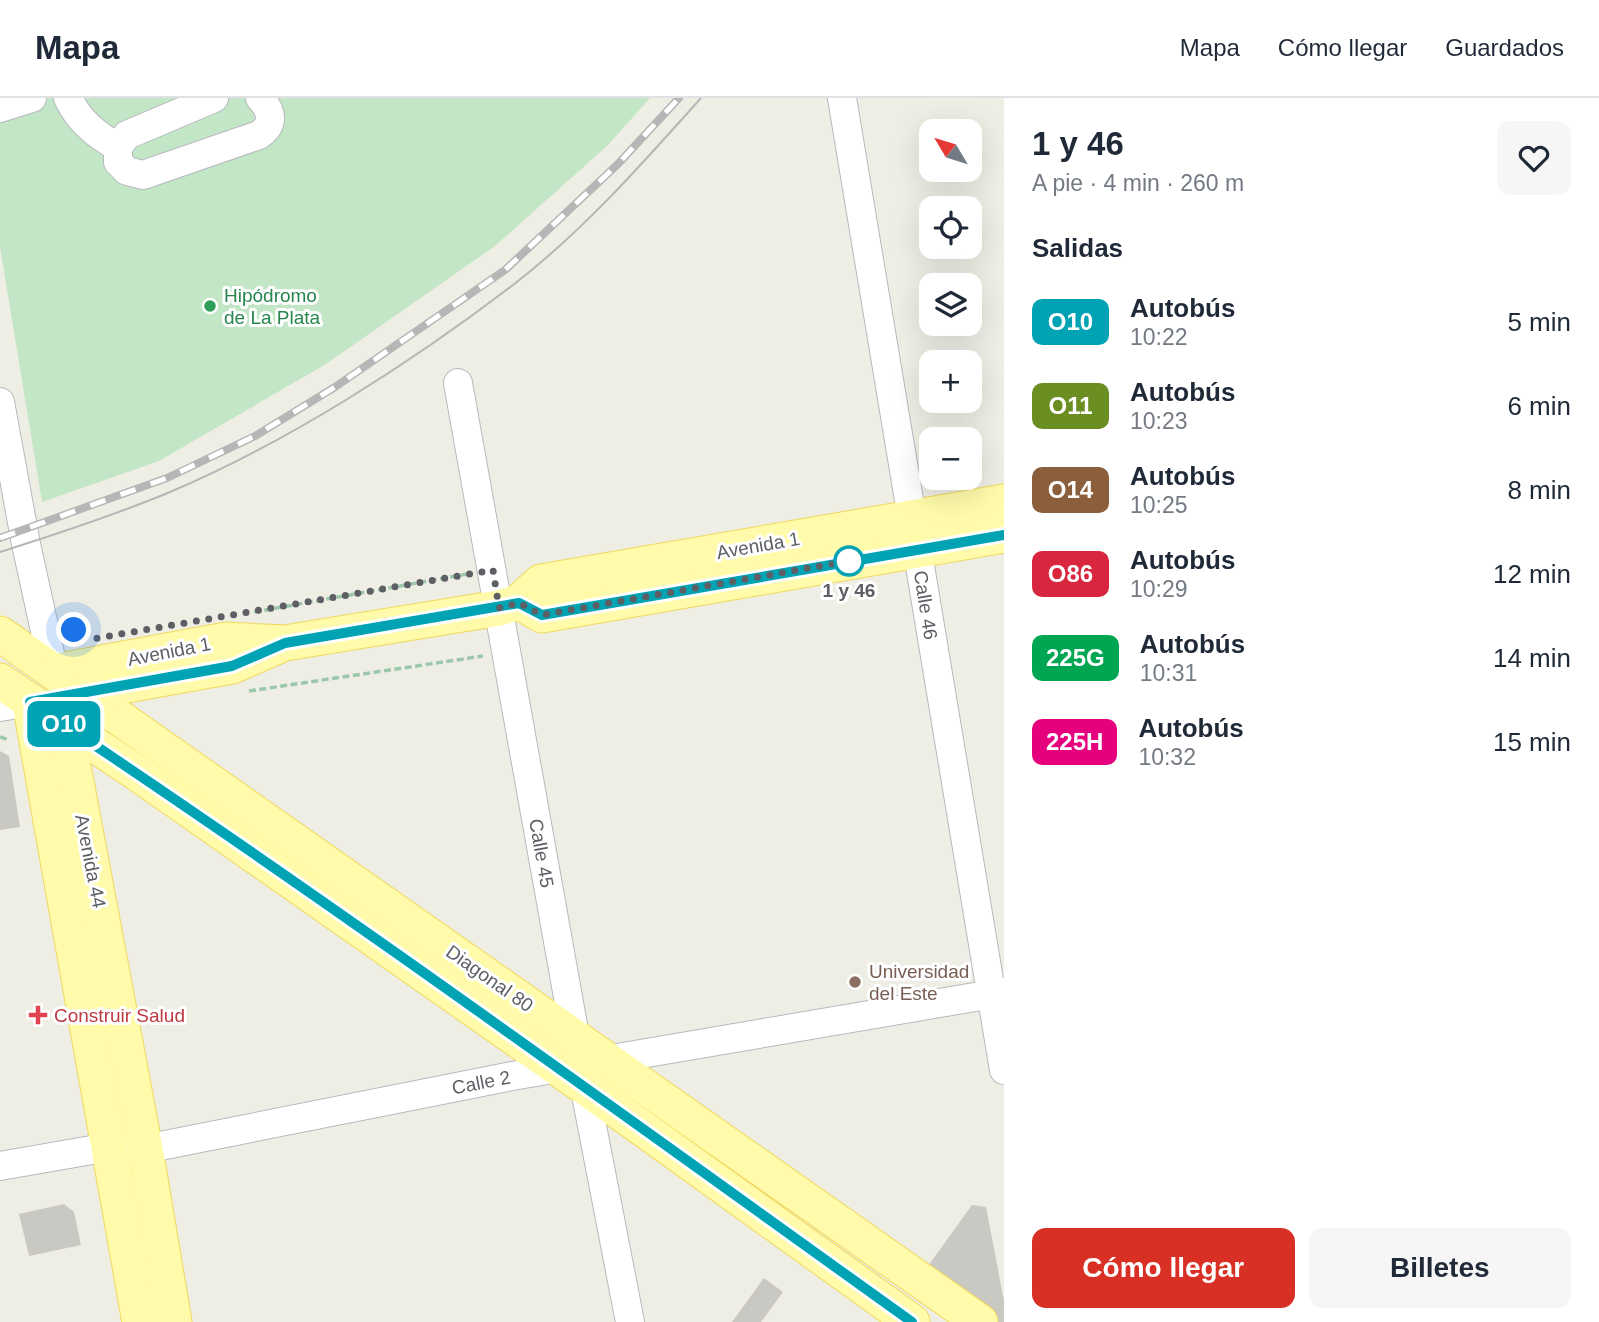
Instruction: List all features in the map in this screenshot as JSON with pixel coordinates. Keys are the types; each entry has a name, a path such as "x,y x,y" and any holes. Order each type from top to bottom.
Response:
{"main road":[{"name":"Avenida 1","path":"915,534 1004,502"},
{"name":"Avenida 1","path":"49,699 226,640 285,643 509,605 541,582 915,534 1004,535"},
{"name":"Diagonal 80","path":"0,635 49,699"},
{"name":"Diagonal 80","path":"0,681 49,699 581,1063 980,1322"},
{"name":"Avenida 44","path":"49,699 40,754 140,1322"},
{"name":"Avenida 44","path":"49,699 145,1149 174,1322"},
{"name":"Diagonal 80","path":"581,1063 912,1322"}],"street":[{"path":"0,108 32,98"},
{"path":"68,98 90,129 118,147"},
{"path":"214,98 127,135 118,147 118,162 127,171 143,175 259,135 265,131 271,116 269,108 260,98"},
{"name":"Calle 46","path":"842,98 915,534 997,993 1004,1070"},
{"name":"Calle 45","path":"458,383 493,570 509,605 506,652 630,1322"},
{"name":"Avenida 44","path":"0,402 42,618 49,699"},
{"name":"Calle 2","path":"0,1166 109,1147 145,1149 581,1063 997,993"}],"path":[{"path":"253,612 493,570"},
{"path":"42,618 65,619 74,630 92,639"},
{"path":"239,692 506,652"},
{"path":"0,737 40,754"}],"green space":[{"name":"Hipódromo de La Plata","path":"0,98 650,98 608,145 495,246 326,364 159,461 42,502 0,247"}],"building":[{"path":"0,751 9,756 20,827 0,830"},
{"path":"64,1204 74,1212 81,1245 29,1256 19,1214"},
{"path":"972,1205 986,1207 1004,1301 1004,1322 991,1322 923,1273"},
{"path":"764,1278 783,1292 761,1322 732,1322"}],"tram line":[{"path":"0,552 128,509 214,472 259,450 391,372 513,285 564,242 634,172 701,98"}],"railway":[{"path":"0,538 167,478 255,436 335,387 505,270 618,164 679,98"}],"bus line":[{"name":"O10","path":"912,1322 585,1087 137,773 30,702 232,666 285,643 519,603 542,615 1004,535"}],"place":[{"name":"Hipódromo de La Plata","path":"210,306"},
{"name":"1 y 46","path":"849,561"},
{"name":"Universidad del Este","path":"855,982"},
{"name":"Construir Salud","path":"38,1015"}],"route":[{"path":"74,630 92,639 493,570 499,608 519,603 542,615 849,561"}]}
